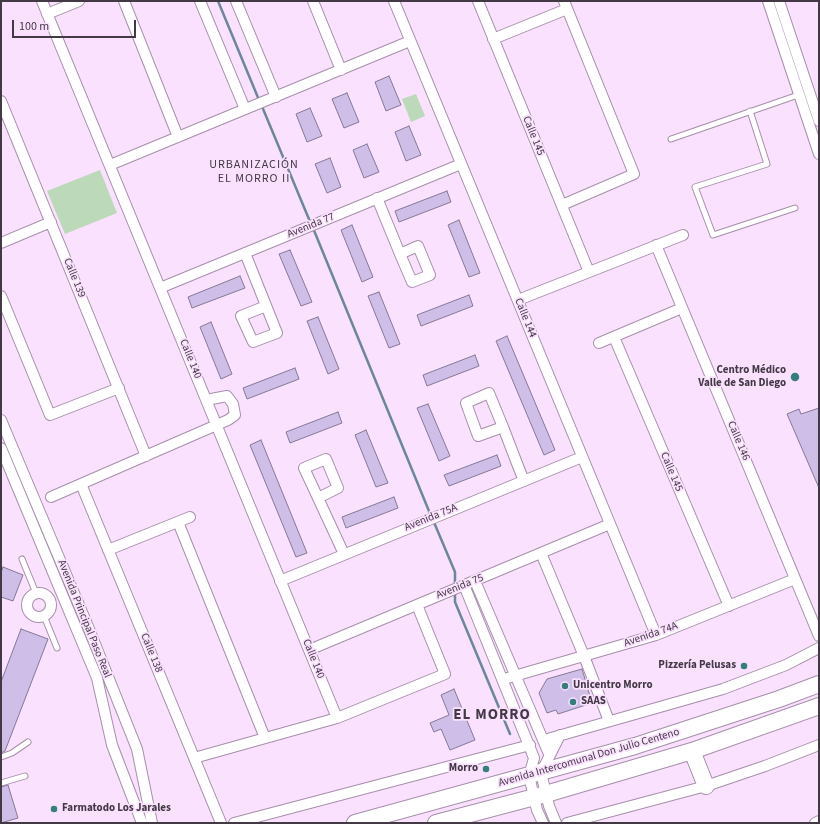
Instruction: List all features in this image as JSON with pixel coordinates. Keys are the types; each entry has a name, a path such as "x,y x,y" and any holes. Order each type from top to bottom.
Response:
{"main road":[{"name":"Avenida Intercomunal Don Julio Centeno","path":"355,823 535,775 666,736 779,700 819,684"},
{"name":"Avenida Intercomunal Don Julio Centeno","path":"436,823 540,795 692,751 819,706"},
{"path":"692,751 706,786"}],"street":[{"name":"Calle 140","path":"42,1 337,718"},
{"path":"48,14 79,1"},
{"path":"124,1 178,137"},
{"path":"200,1 245,109"},
{"path":"236,1 272,98"},
{"path":"313,1 341,70"},
{"name":"Calle 144","path":"394,1 656,635"},
{"name":"Calle 145","path":"478,1 589,272"},
{"path":"768,1 798,95 819,154"},
{"path":"779,1 819,121"},
{"path":"493,39 565,5 634,174 562,205"},
{"path":"110,165 410,41"},
{"name":"Calle 139","path":"1,101 146,456"},
{"name":"Avenida 77","path":"160,288 461,164"},
{"path":"377,198 400,254"},
{"path":"1,243 50,222"},
{"path":"518,300 683,234"},
{"name":"Calle 146","path":"656,245 819,636"},
{"path":"245,253 266,306"},
{"path":"1,296 50,415 119,388"},
{"path":"599,343 682,308"},
{"name":"Calle 145","path":"614,337 728,606"},
{"path":"51,497 217,426 235,415 233,404 227,396 206,400"},
{"name":"Avenida Principal Paso Real","path":"1,420 122,711 136,749 152,823"},
{"path":"503,427 524,481"},
{"name":"Avenida Principal Paso Real","path":"1,448 97,678 112,745 142,823"},
{"name":"Avenida 75A","path":"280,581 582,457"},
{"name":"Calle 138","path":"81,484 220,823"},
{"path":"318,498 344,554"},
{"path":"108,550 190,517"},
{"path":"178,522 265,738"},
{"name":"Avenida 75","path":"309,650 610,524"},
{"path":"541,553 584,656 609,721"},
{"name":"Avenida 74A","path":"504,679 656,635 795,579"},
{"path":"475,581 549,754"},
{"path":"458,587 504,679 530,744 534,758 535,775 540,795 543,823"},
{"path":"36,593 44,594 50,600 50,610 44,616 36,616 28,608 28,600 36,593"},
{"path":"50,600 64,599 75,595"},
{"path":"194,758 337,718 445,674 417,605"},
{"path":"544,740 723,689 786,665 819,648"},
{"path":"105,717 122,711"},
{"path":"535,775 560,735"},
{"path":"234,823 530,744"},
{"path":"567,823 706,786 766,766 819,745"},
{"path":"540,795 556,823"},
{"path":"815,823 819,821"}],"lane":[{"path":"671,139 798,95 809,93"},
{"path":"750,112 767,164 695,187 713,235 795,208"},
{"path":"22,559 36,593"},
{"path":"44,616 57,648"},
{"path":"1,757 12,753 28,742"},
{"path":"1,783 25,776"}],"green space":[{"path":"416,94 425,116 411,122 402,99"},
{"path":"100,170 117,213 65,234 47,191"}],"building":[{"path":"389,76 401,105 386,111 375,82"},
{"path":"347,93 359,122 344,128 332,99"},
{"path":"310,108 322,136 307,142 296,114"},
{"path":"409,126 421,155 406,161 395,132"},
{"path":"367,144 379,172 364,178 353,150"},
{"path":"330,158 341,187 327,193 315,164"},
{"path":"447,191 451,202 399,222 395,211"},
{"path":"459,220 480,273 469,277 448,225"},
{"path":"352,225 373,277 362,282 341,230"},
{"path":"290,250 312,302 301,306 279,254"},
{"path":"240,276 245,288 192,308 188,297"},
{"path":"379,292 400,344 389,348 368,296"},
{"path":"469,295 473,306 421,326 417,315"},
{"path":"318,317 339,369 328,374 307,321"},
{"path":"211,322 232,374 221,379 200,327"},
{"path":"507,336 555,450 544,455 496,341"},
{"path":"475,355 479,366 427,386 423,375"},
{"path":"295,368 299,379 247,399 243,388"},
{"path":"428,404 450,456 439,461 417,408"},
{"path":"819,408 819,488 787,414 799,409 801,414"},
{"path":"338,412 342,423 290,443 286,432"},
{"path":"366,430 388,483 376,487 355,435"},
{"path":"261,440 307,553 296,557 250,445"},
{"path":"497,455 501,466 449,486 444,475"},
{"path":"394,497 398,508 346,528 342,517"},
{"path":"3,567 23,575 13,601 1,597 1,573"},
{"path":"21,629 48,639 5,751 1,753 1,682"},
{"name":"Unicentro Morro","path":"582,669 592,703 558,714 556,710 547,713 539,693 547,679"},
{"path":"454,689 475,740 450,750 441,729 434,732 430,723 449,715 441,695"},
{"path":"8,785 18,818 1,823 1,787"}],"waterway":[{"path":"218,1 259,100"},
{"path":"261,104 311,224"},
{"path":"313,228 431,516"},
{"path":"433,520 455,572 455,587"},
{"path":"455,592 455,602 510,734"}],"place":[{"name":"Centro Médico Valle de San Diego","path":"795,377"},
{"name":"Pizzería Pelusas","path":"744,666"},
{"name":"Unicentro Morro","path":"565,686"},
{"name":"SAAS","path":"573,702"},
{"name":"Morro","path":"486,769"},
{"name":"Farmatodo Los Jarales","path":"54,809"}],"district":[{"name":"URBANIZACIÓN EL MORRO II","path":"254,172"},
{"name":"EL MORRO","path":"492,716"}]}
